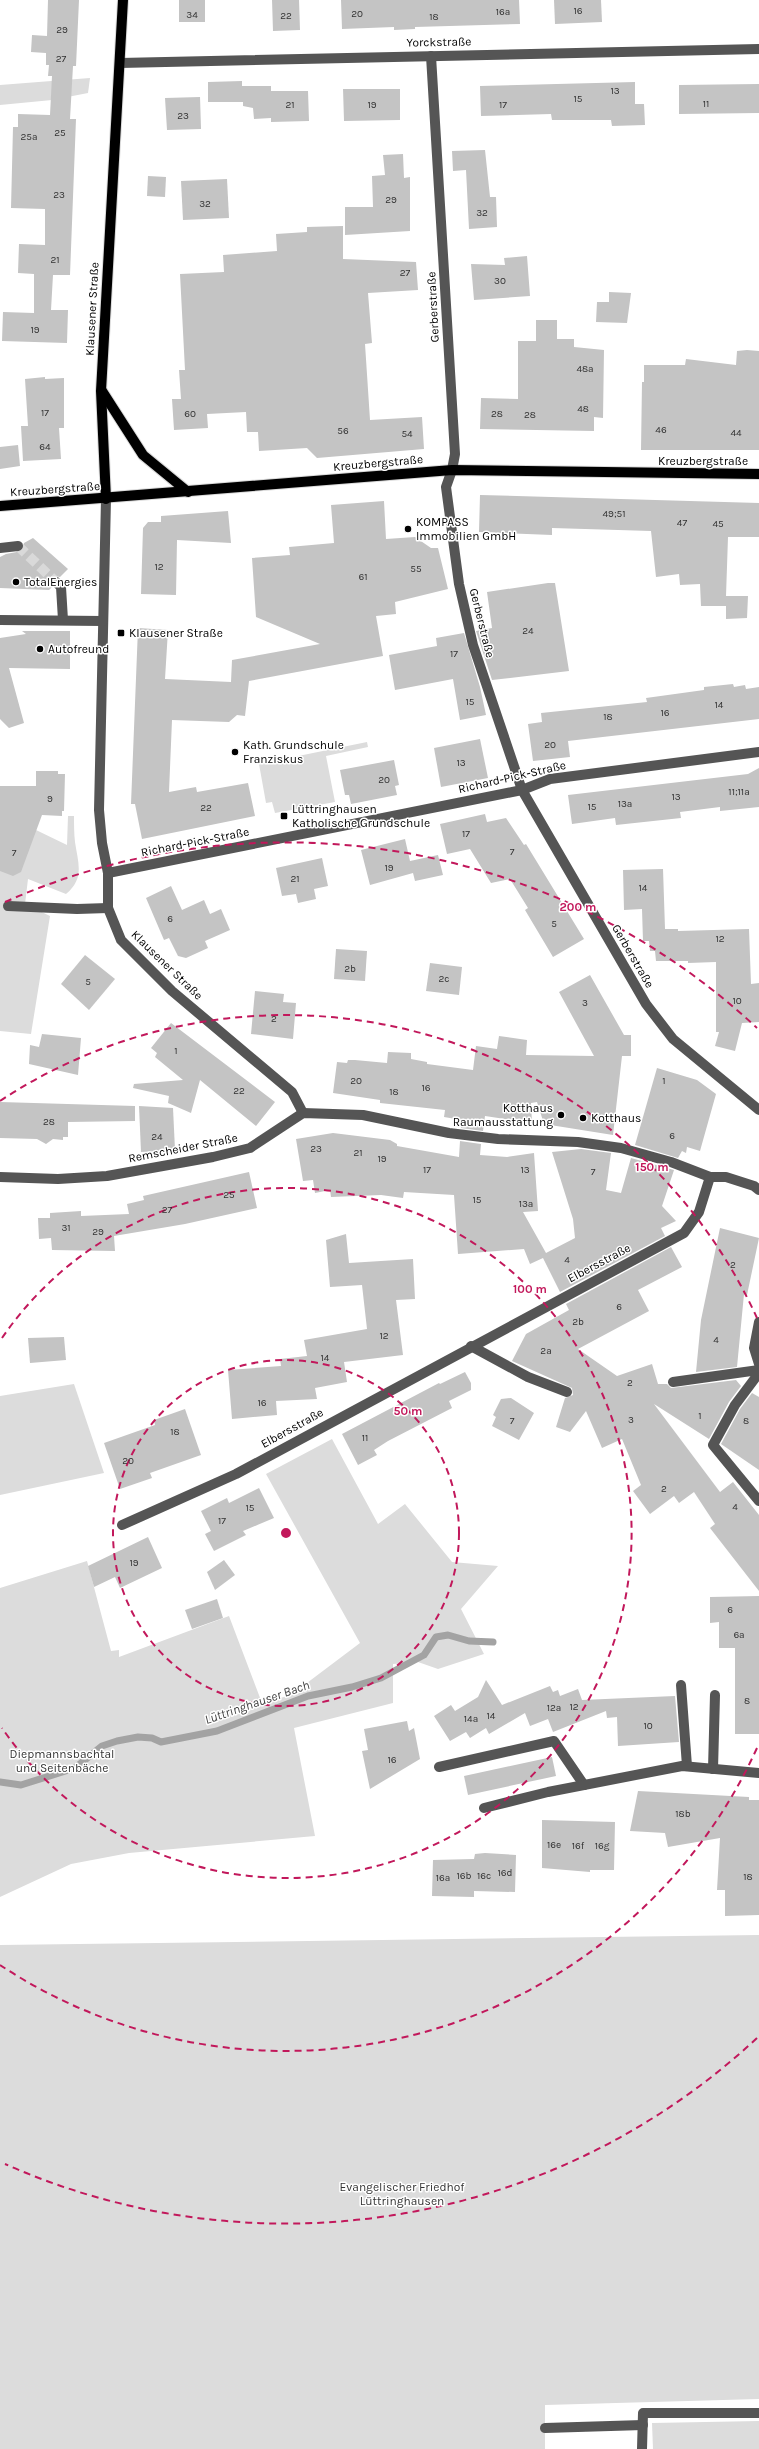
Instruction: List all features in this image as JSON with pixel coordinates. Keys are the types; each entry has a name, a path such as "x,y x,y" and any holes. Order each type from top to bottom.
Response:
{"main road":[{"name":"Klausener Straße","path":"106,499 102,390 123,0"},
{"path":"102,390 142,456 188,492"},
{"name":"Kreuzbergstraße","path":"0,506 106,499 452,470 759,474"}],"street":[{"name":"Yorckstraße","path":"120,63 759,49"},
{"name":"Gerberstraße","path":"431,56 454,446 452,470 446,487 459,584 473,645 522,790 646,1004 673,1039 759,1110"},
{"name":"Klausener Straße","path":"106,499 99,810 102,843 108,873 108,908 121,940 172,991 292,1092 303,1114"},
{"path":"0,548 18,546"},
{"path":"56,582 61,587 63,620"},
{"path":"0,620 103,621"},
{"name":"Richard-Pick-Straße","path":"108,873 522,790 550,779 759,752"},
{"path":"8,906 77,909 108,908"},
{"path":"303,1114 363,1115 449,1133 498,1139 578,1142 622,1148 671,1162 710,1177 726,1177 754,1186 759,1190"},
{"name":"Remscheider Straße","path":"0,1177 58,1178 107,1176 214,1157 250,1148 303,1114"},
{"name":"Elbersstraße","path":"122,1525 236,1474 471,1346 684,1233 699,1212 710,1177"},
{"path":"759,1322 756,1359 759,1364"},
{"path":"471,1346 528,1377 567,1392"},
{"path":"673,1382 759,1370"},
{"path":"759,1373 735,1405 713,1445 759,1501"},
{"path":"681,1685 687,1766"},
{"path":"713,1769 715,1695"},
{"path":"440,1767 554,1742 584,1784"},
{"path":"484,1808 584,1784 687,1766 759,1773"},
{"path":"642,2449 643,2413 759,2413"},
{"path":"545,2428 643,2425"}],"green space":[{"path":"90,78 88,93 52,100 0,105 0,85"},
{"path":"367,742 368,747 326,756 335,802 275,813 272,802 266,803 259,764"},
{"path":"68,816 74,816 79,870 76,882 66,894 28,879 25,904 50,916 31,1034 0,1031 0,817 36,830 67,845"},
{"path":"74,1384 104,1473 0,1495 0,1396"},
{"name":"Diepmannsbachtal und Seitenbäche","path":"332,1439 378,1524 405,1504 452,1562 498,1566 461,1609 484,1654 438,1669 418,1662 393,1664 393,1703 294,1728 315,1836 129,1853 71,1864 0,1897 0,1588 87,1561 111,1651 119,1650 119,1657 229,1616 262,1703 291,1695 360,1643 266,1474"},
{"name":"Evangelischer Friedhof Lüttringhausen","path":"759,1935 759,2399 545,2405 545,2449 0,2449 0,1945"},
{"path":"759,2421 759,2449 653,2449 652,2423"}],"building":[{"path":"48,0 79,0 76,66 73,66 70,119 76,119 70,275 53,275 51,310 68,310 67,343 2,341 3,312 34,313 34,274 18,273 19,244 45,245 45,209 11,208 13,127 18,127 18,114 50,115 52,76 48,76 49,65 46,65 46,53 31,52 32,35 47,36"},
{"path":"179,0 205,0 205,22 179,22"},
{"path":"272,0 299,0 300,30 273,31"},
{"path":"341,0 519,0 520,24 415,27 415,29 394,30 394,27 342,29"},
{"path":"554,0 601,0 602,22 555,24"},
{"path":"242,81 242,86 271,86 271,91 308,91 309,121 271,122 271,118 254,119 253,108 243,106 243,102 208,102 208,82"},
{"path":"635,82 635,104 644,104 645,125 612,126 611,120 552,120 551,114 481,116 480,86"},
{"path":"759,84 759,113 679,114 679,85"},
{"path":"343,89 400,89 400,120 344,121"},
{"path":"200,97 201,129 167,130 165,98"},
{"path":"485,150 490,197 496,197 497,227 469,229 466,170 453,171 452,151"},
{"path":"403,154 404,178 410,177 410,231 345,235 345,207 373,207 372,176 385,175 383,155"},
{"path":"148,176 166,177 165,197 147,196"},
{"path":"227,179 229,218 183,220 181,181"},
{"path":"343,226 343,259 416,262 418,290 368,293 372,343 365,344 370,420 422,417 424,449 317,458 307,448 259,451 258,432 247,432 246,412 207,414 208,428 174,430 172,399 181,399 179,370 185,370 180,274 224,272 223,255 277,251 276,234 307,232 307,227"},
{"path":"527,256 530,296 474,300 471,264 505,265 504,258"},
{"path":"609,292 631,293 627,323 596,322 597,302 609,302"},
{"path":"536,320 557,320 557,339 574,339 574,347 604,350 603,418 594,417 594,431 480,429 481,398 518,399 518,341 536,341"},
{"path":"737,351 759,351 759,450 641,450 642,382 644,382 644,365 685,365 686,359 736,365"},
{"path":"45,377 45,379 64,378 64,428 59,428 61,459 23,461 21,426 28,426 25,379"},
{"path":"18,445 20,466 0,469 0,447"},
{"path":"480,495 759,503 759,537 728,537 726,596 748,596 747,618 726,619 726,606 701,606 700,584 680,585 679,574 656,577 651,531 552,528 552,535 479,532"},
{"path":"384,501 386,539 415,537 431,548 438,548 448,589 395,602 396,614 376,616 383,656 249,681 245,716 237,715 229,722 172,720 169,792 196,787 197,792 248,783 255,816 142,839 135,804 131,804 138,628 168,630 165,679 231,682 232,660 320,644 256,617 252,558 290,555 289,547 334,543 331,505"},
{"path":"228,511 231,543 177,540 176,595 141,594 143,528 148,522 161,522 161,516"},
{"path":"33,538 68,569 60,577 55,576 51,578 50,583 52,587 49,590 0,588 0,557 6,554 22,551 24,543"},
{"path":"555,583 569,671 492,680 476,631 492,628 487,592"},
{"path":"22,631 70,631 70,669 9,668 24,723 9,728 0,719 0,638 26,634"},
{"path":"464,633 480,687 486,715 460,720 453,679 395,690 389,655 437,646 436,638"},
{"path":"733,684 734,687 745,685 746,689 759,687 759,719 568,741 570,757 533,761 528,724 542,722 541,713 647,702 646,698 704,690 704,687"},
{"path":"480,739 488,778 441,787 434,748"},
{"path":"394,760 399,785 395,786 397,795 351,804 349,795 345,795 340,770"},
{"path":"759,768 759,807 720,811 720,807 680,812 681,818 616,825 615,818 572,824 568,795 748,774"},
{"path":"36,771 58,771 58,774 65,774 64,811 62,811 62,816 42,815 21,872 13,876 0,871 0,786 36,786"},
{"path":"485,814 487,822 506,818 524,845 526,844 584,939 553,957 525,910 528,908 510,879 491,883 470,849 447,854 440,824"},
{"path":"405,839 410,861 438,855 443,875 415,881 413,873 370,885 361,850"},
{"path":"322,858 328,886 314,889 316,899 298,903 296,894 282,896 276,868"},
{"path":"663,869 665,929 678,929 678,931 749,929 751,984 759,983 759,1022 742,1023 735,1051 715,1046 719,1032 716,1032 716,962 688,963 688,961 656,961 655,951 650,951 649,941 643,941 642,909 624,910 623,870"},
{"path":"171,886 182,910 204,900 210,914 221,909 230,930 205,941 208,948 186,958 178,956 169,938 164,940 146,898"},
{"path":"336,949 367,951 365,981 334,979"},
{"path":"85,955 115,979 89,1010 61,984"},
{"path":"430,963 462,967 459,995 426,991"},
{"path":"590,975 624,1035 631,1035 631,1056 622,1056 613,1135 544,1124 537,1102 531,1103 532,1123 485,1116 483,1131 461,1128 462,1120 444,1117 445,1110 380,1103 380,1100 333,1093 337,1062 347,1063 348,1060 355,1060 387,1063 388,1052 411,1053 411,1059 427,1062 427,1064 473,1070 476,1046 497,1049 499,1036 527,1040 526,1055 594,1056 559,992"},
{"path":"255,991 284,994 283,1002 296,1003 293,1039 251,1034"},
{"path":"171,1023 275,1102 256,1126 200,1080 191,1113 168,1103 169,1096 133,1088 134,1084 183,1080 155,1057 157,1053 151,1048"},
{"path":"42,1034 81,1038 78,1075 29,1064 30,1045 39,1047"},
{"path":"657,1068 697,1080 716,1094 700,1151 687,1147 686,1153 682,1151 678,1158 635,1145"},
{"path":"0,1102 135,1106 135,1121 68,1122 68,1137 63,1137 63,1140 53,1139 46,1144 37,1139 0,1138"},
{"path":"139,1106 173,1108 175,1150 141,1152"},
{"path":"333,1133 390,1140 397,1144 397,1146 459,1157 460,1141 481,1144 480,1155 507,1157 534,1153 538,1211 523,1212 546,1253 575,1238 573,1219 552,1152 581,1149 611,1153 606,1190 621,1193 631,1158 674,1170 662,1206 676,1221 661,1228 665,1236 560,1292 543,1258 530,1264 524,1249 458,1254 454,1195 404,1192 403,1198 381,1195 331,1197 330,1190 315,1193 313,1180 303,1181 296,1139"},
{"path":"249,1172 257,1208 185,1224 114,1236 115,1251 52,1250 51,1238 39,1239 38,1218 50,1218 50,1213 81,1211 81,1216 129,1214 127,1204 144,1200 143,1196"},
{"path":"720,1228 759,1238 747,1295 744,1294 737,1367 696,1372 701,1320"},
{"path":"346,1234 349,1263 413,1259 415,1299 396,1300 403,1355 344,1362 347,1382 315,1388 317,1399 276,1401 277,1415 232,1419 228,1370 281,1366 280,1359 307,1356 304,1340 367,1329 362,1285 330,1287 326,1240"},
{"path":"671,1247 682,1267 638,1290 649,1311 578,1349 617,1376 652,1364 658,1384 667,1384 671,1388 736,1380 741,1386 729,1402 709,1439 654,1404 720,1492 733,1482 759,1515 759,1591 710,1528 715,1524 694,1492 679,1503 674,1496 650,1514 633,1491 641,1485 622,1439 602,1448 586,1411 570,1432 556,1427 565,1398 573,1395 572,1388 512,1361 526,1334 569,1310 566,1304"},
{"path":"64,1337 66,1360 30,1363 28,1338"},
{"path":"465,1372 471,1383 471,1390 449,1401 452,1408 388,1441 374,1450 377,1455 358,1465 342,1434 439,1383 440,1384"},
{"path":"752,1393 759,1397 759,1470 721,1444 740,1409"},
{"path":"511,1398 534,1413 519,1440 492,1426 496,1417 493,1415 501,1399"},
{"path":"185,1409 201,1455 150,1473 152,1478 120,1489 104,1443 155,1425 154,1420"},
{"path":"259,1488 274,1518 243,1531 246,1535 214,1551 205,1534 211,1531 201,1511 227,1498 229,1503"},
{"path":"148,1537 162,1568 120,1588 115,1577 94,1587 88,1566"},
{"path":"224,1560 235,1575 215,1590 207,1572"},
{"path":"759,1596 759,1734 735,1734 735,1648 719,1648 719,1622 710,1623 710,1597"},
{"path":"217,1599 223,1618 192,1629 185,1610"},
{"path":"486,1680 502,1705 550,1686 553,1692 558,1690 560,1696 578,1689 582,1700 675,1696 679,1742 618,1746 617,1717 607,1718 606,1711 553,1732 548,1719 530,1726 525,1713 489,1734 486,1728 470,1738 466,1732 450,1741 434,1716 451,1705 455,1711 478,1697"},
{"path":"407,1721 409,1731 414,1728 420,1759 370,1789 362,1751 368,1750 364,1729"},
{"path":"552,1757 556,1776 468,1795 464,1776"},
{"path":"638,1791 749,1797 749,1800 759,1800 759,1915 725,1916 725,1890 717,1890 720,1838 668,1847 665,1833 630,1831"},
{"path":"542,1820 615,1822 614,1870 590,1870 590,1872 542,1868"},
{"path":"485,1853 516,1855 515,1892 474,1891 474,1897 432,1896 433,1860 474,1859 475,1854"}],"waterway":[{"name":"Lüttringhauser Bach","path":"0,1782 21,1785 75,1768 102,1746 117,1741 138,1737 152,1738 161,1742 217,1731 308,1696 352,1687 381,1678 424,1655 436,1637 448,1635 469,1641 493,1642"}],"tunnel":[{"path":"18,546 56,582"}],"place":[{"name":"KOMPASS Immobilien GmbH","path":"408,529"},
{"name":"TotalEnergies","path":"16,582"},
{"name":"Klausener Straße","path":"121,633"},
{"name":"Autofreund","path":"40,649"},
{"name":"Kath. Grundschule Franziskus","path":"235,752"},
{"name":"Lüttringhausen Katholische Grundschule","path":"284,816"},
{"name":"Kotthaus Raumausstattung","path":"561,1115"},
{"name":"Kotthaus","path":"583,1118"}]}
